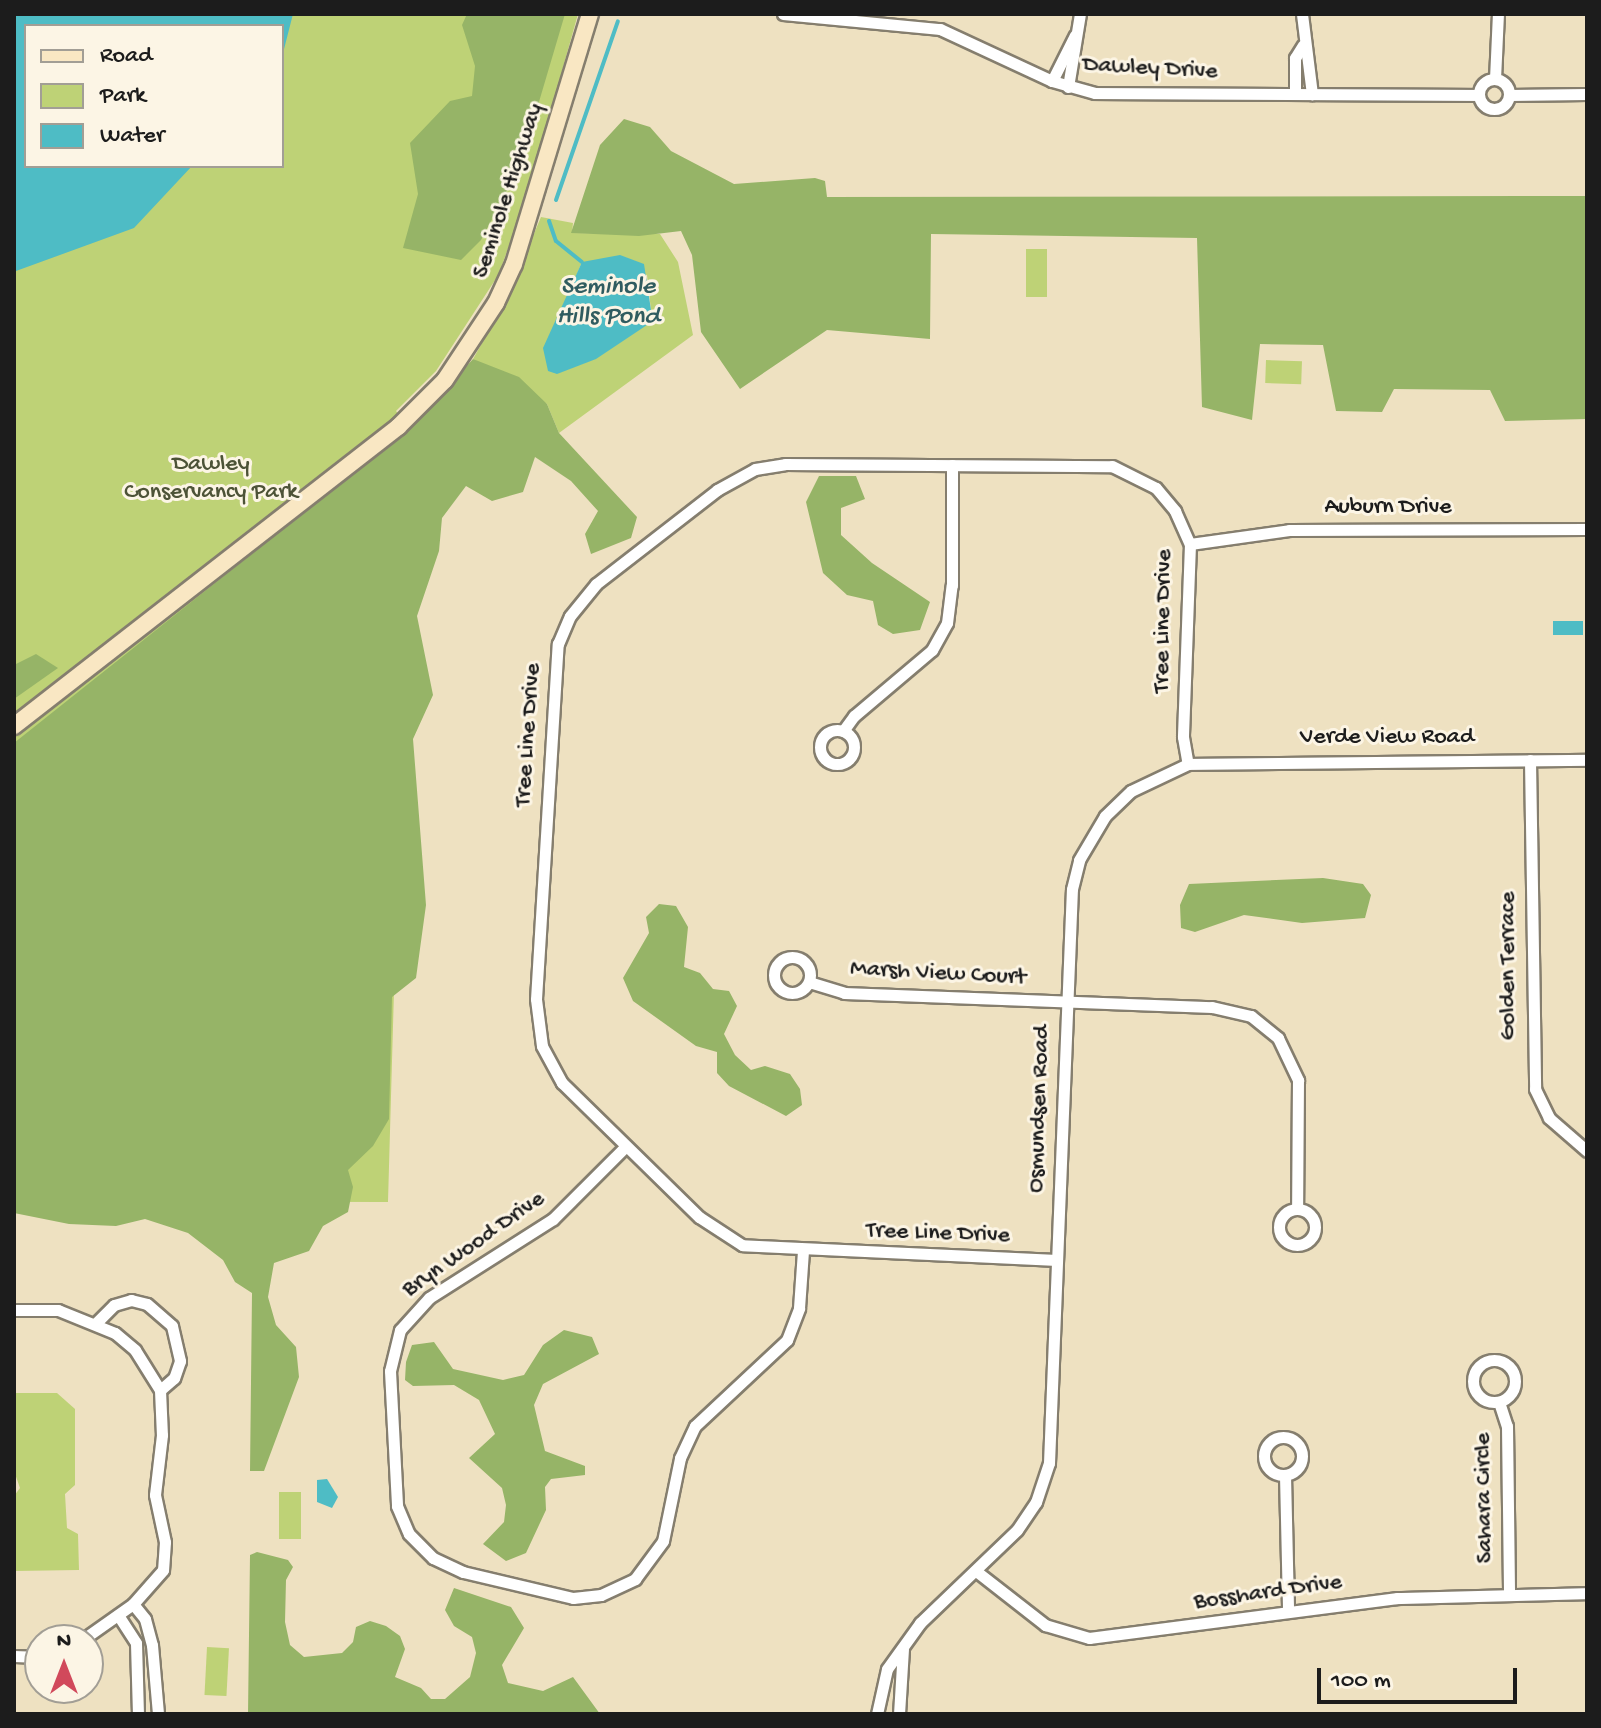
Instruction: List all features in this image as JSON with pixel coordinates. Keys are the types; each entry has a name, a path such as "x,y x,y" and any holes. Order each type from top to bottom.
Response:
{"street":[{"name":"Seminole Highway","path":"14,726 398,427 445,380 496,303 514,264 590,14"},
{"name":"Dawley Drive","path":"783,14 940,29 1068,87 1122,94 1479,95"},
{"path":"1068,87 1080,14"},
{"path":"1302,14 1303,45 1311,60 1312,94"},
{"path":"1495,79 1498,14"},
{"path":"1052,81 1077,31"},
{"path":"1295,94 1295,58 1303,45"},
{"path":"1495,79 1503,82 1509,95 1501,107 1492,108 1479,95 1483,83 1495,79"},
{"path":"1509,95 1587,94"},
{"name":"Tree Line Drive","path":"1057,1260 760,1249 726,1238 625,1147 552,1069 536,1023 553,676 558,644 570,616 596,584 717,490 755,469 785,464 1093,464 1127,470 1167,499 1190,544 1183,737 1188,764"},
{"path":"843,731 854,716 925,656 947,623 952,585 952,465"},
{"name":"Auburn Drive","path":"1190,544 1289,530 1587,529"},
{"name":"Golden Terrace","path":"1530,760 1535,1089 1557,1128 1587,1151"},
{"name":"Verde View Road","path":"1188,764 1587,760"},
{"name":"Osmundsen Road","path":"877,1714 887,1669 920,1623 1024,1521 1049,1463 1072,889 1090,837 1131,791 1188,764"},
{"name":"Marsh View Court","path":"809,982 844,993 1233,1010 1271,1031 1289,1053 1298,1080 1297,1209"},
{"name":"Bryn Wood Drive","path":"625,1147 553,1219 429,1298 400,1330 390,1371 397,1506 409,1534 433,1558 463,1572 573,1598 601,1595 635,1579 663,1541 680,1458 695,1426 787,1340 799,1308 803,1251"},
{"path":"95,1324 114,1305 131,1300 147,1304 172,1326 180,1361 174,1378 160,1390"},
{"path":"14,1310 58,1310 95,1324 135,1350 160,1390 162,1435 155,1495 166,1558 157,1581 133,1604 104,1625"},
{"name":"Sahara Circle","path":"1499,1402 1507,1426 1509,1594"},
{"path":"1285,1475 1288,1612"},
{"name":"Bosshard Drive","path":"976,1571 1045,1625 1089,1638 1397,1598 1587,1593"},
{"path":"133,1604 152,1645 158,1714"},
{"path":"118,1615 136,1643 138,1714"},
{"path":"899,1714 903,1649"}],"green space":[{"name":"Dawley Conservancy Park","path":"14,14 578,14 529,189 499,274 436,371 396,411 410,428 388,1202 14,1201"},
{"path":"467,14 565,14 520,166 481,240 461,260 403,248 418,194 410,143 450,101 472,96 475,66 462,25"},
{"path":"624,119 650,127 671,151 734,184 815,178 825,181 827,197 1587,196 1587,419 1505,421 1490,390 1394,389 1382,412 1336,411 1323,345 1260,344 1252,420 1202,407 1197,238 931,234 930,339 827,330 740,389 701,332 692,255 681,231 639,236 571,233 600,145"},
{"path":"541,217 573,223 572,233 660,234 678,262 693,335 559,433 547,404 473,359 504,304","holes":["582,262 647,275 651,310 564,304"]},
{"path":"1026,249 1047,249 1047,297 1026,297"},
{"path":"473,359 519,377 547,404 559,433 637,517 631,538 591,554 585,534 598,511 571,481 535,457 523,492 492,501 466,486 442,518 439,551 417,616 433,695 413,739 426,905 416,978 392,997 389,1119 373,1146 348,1170 353,1187 348,1212 323,1226 309,1251 274,1263 268,1297 276,1325 296,1347 299,1377 264,1471 250,1471 252,1293 235,1282 223,1260 188,1233 145,1219 116,1226 69,1224 14,1213 14,743 410,428"},
{"path":"1266,360 1302,361 1301,384 1265,383"},
{"path":"819,476 856,476 865,499 841,508 841,535 872,563 930,602 920,630 893,634 878,625 873,601 847,595 823,573 806,502"},
{"path":"36,654 58,668 14,699 14,665"},
{"path":"1323,878 1363,884 1371,895 1365,918 1302,923 1244,915 1195,932 1181,928 1180,905 1189,884"},
{"path":"659,904 676,906 688,927 684,967 700,973 713,989 729,991 737,1006 724,1034 735,1055 751,1070 765,1066 790,1074 800,1089 802,1105 786,1116 729,1086 717,1073 717,1052 696,1046 633,1001 623,978 649,933 646,917"},
{"path":"564,1330 592,1337 599,1354 543,1384 534,1405 545,1451 585,1466 585,1475 551,1479 545,1487 546,1510 526,1553 506,1561 483,1544 504,1522 506,1505 502,1488 469,1458 495,1434 479,1400 454,1385 413,1386 405,1380 406,1362 412,1345 434,1342 453,1369 503,1380 524,1375 543,1345"},
{"path":"14,1393 57,1393 75,1409 75,1485 65,1494 67,1528 78,1534 79,1570 14,1571 14,1496 20,1488 14,1471"},
{"path":"279,1492 301,1492 301,1539 279,1539"},
{"path":"257,1552 288,1560 293,1567 286,1580 285,1622 290,1645 304,1657 342,1653 353,1642 356,1627 370,1621 386,1626 400,1636 405,1649 395,1677 421,1688 431,1699 445,1699 470,1677 476,1653 472,1637 454,1626 445,1610 454,1588 511,1607 524,1628 502,1665 508,1683 543,1691 573,1677 600,1714 248,1714 250,1555"},
{"path":"207,1647 229,1648 226,1696 204,1695"}],"water":[{"path":"14,14 293,14 284,49 284,24 24,24 24,168 190,168 134,228 16,271"},
{"name":"Seminole Hills Pond","path":"620,255 644,264 651,310 647,325 596,359 557,374 548,371 543,348 582,262"},
{"path":"1553,621 1583,621 1583,635 1553,635"},
{"path":"327,1479 338,1497 332,1508 317,1502 317,1480"}],"waterway":[{"path":"556,200 618,21"},
{"path":"549,221 556,241 582,262"}]}
